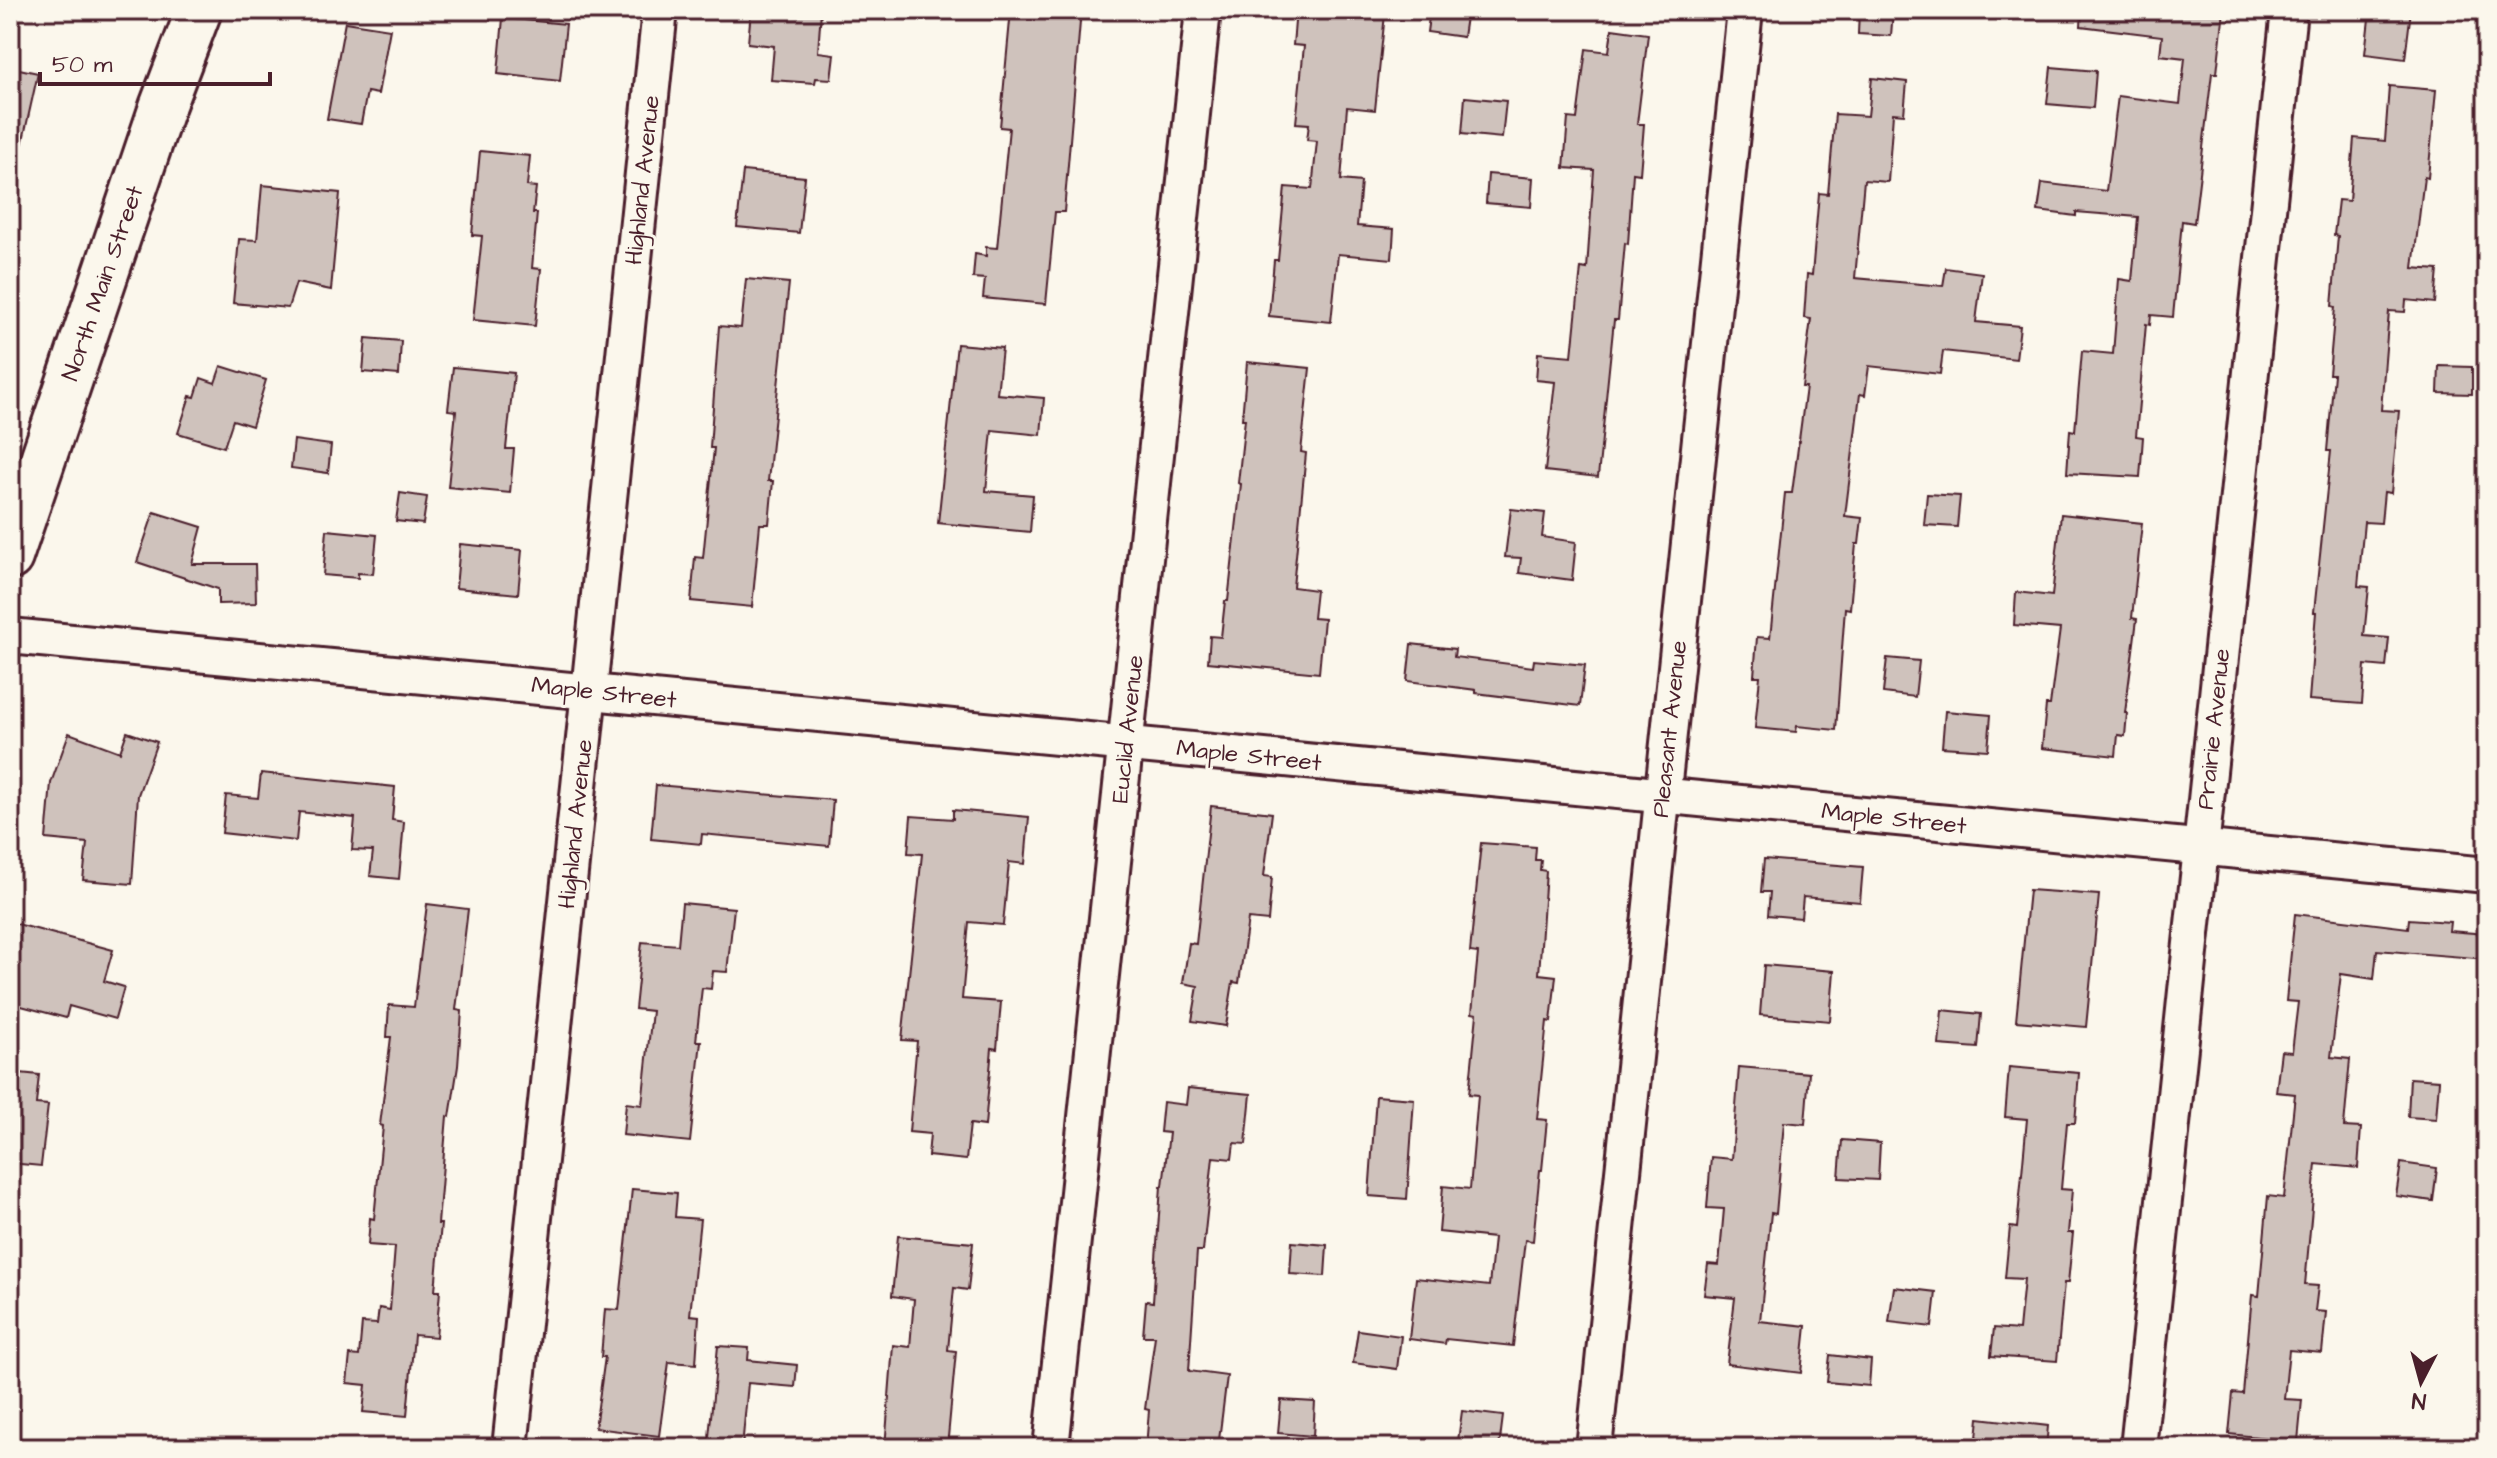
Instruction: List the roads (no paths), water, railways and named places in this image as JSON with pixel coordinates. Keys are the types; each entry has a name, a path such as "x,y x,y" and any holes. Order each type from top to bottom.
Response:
{"street":[{"name":"North Main Street","path":"10,557 162,107 199,10"},
{"name":"Highland Avenue","path":"510,1448 660,10"},
{"name":"Euclid Avenue","path":"1051,1448 1203,10"},
{"name":"Pleasant Avenue","path":"1594,1448 1745,10"},
{"name":"Prairie Avenue","path":"2138,1448 2289,10"},
{"name":"Maple Street","path":"10,636 2487,875"}]}
